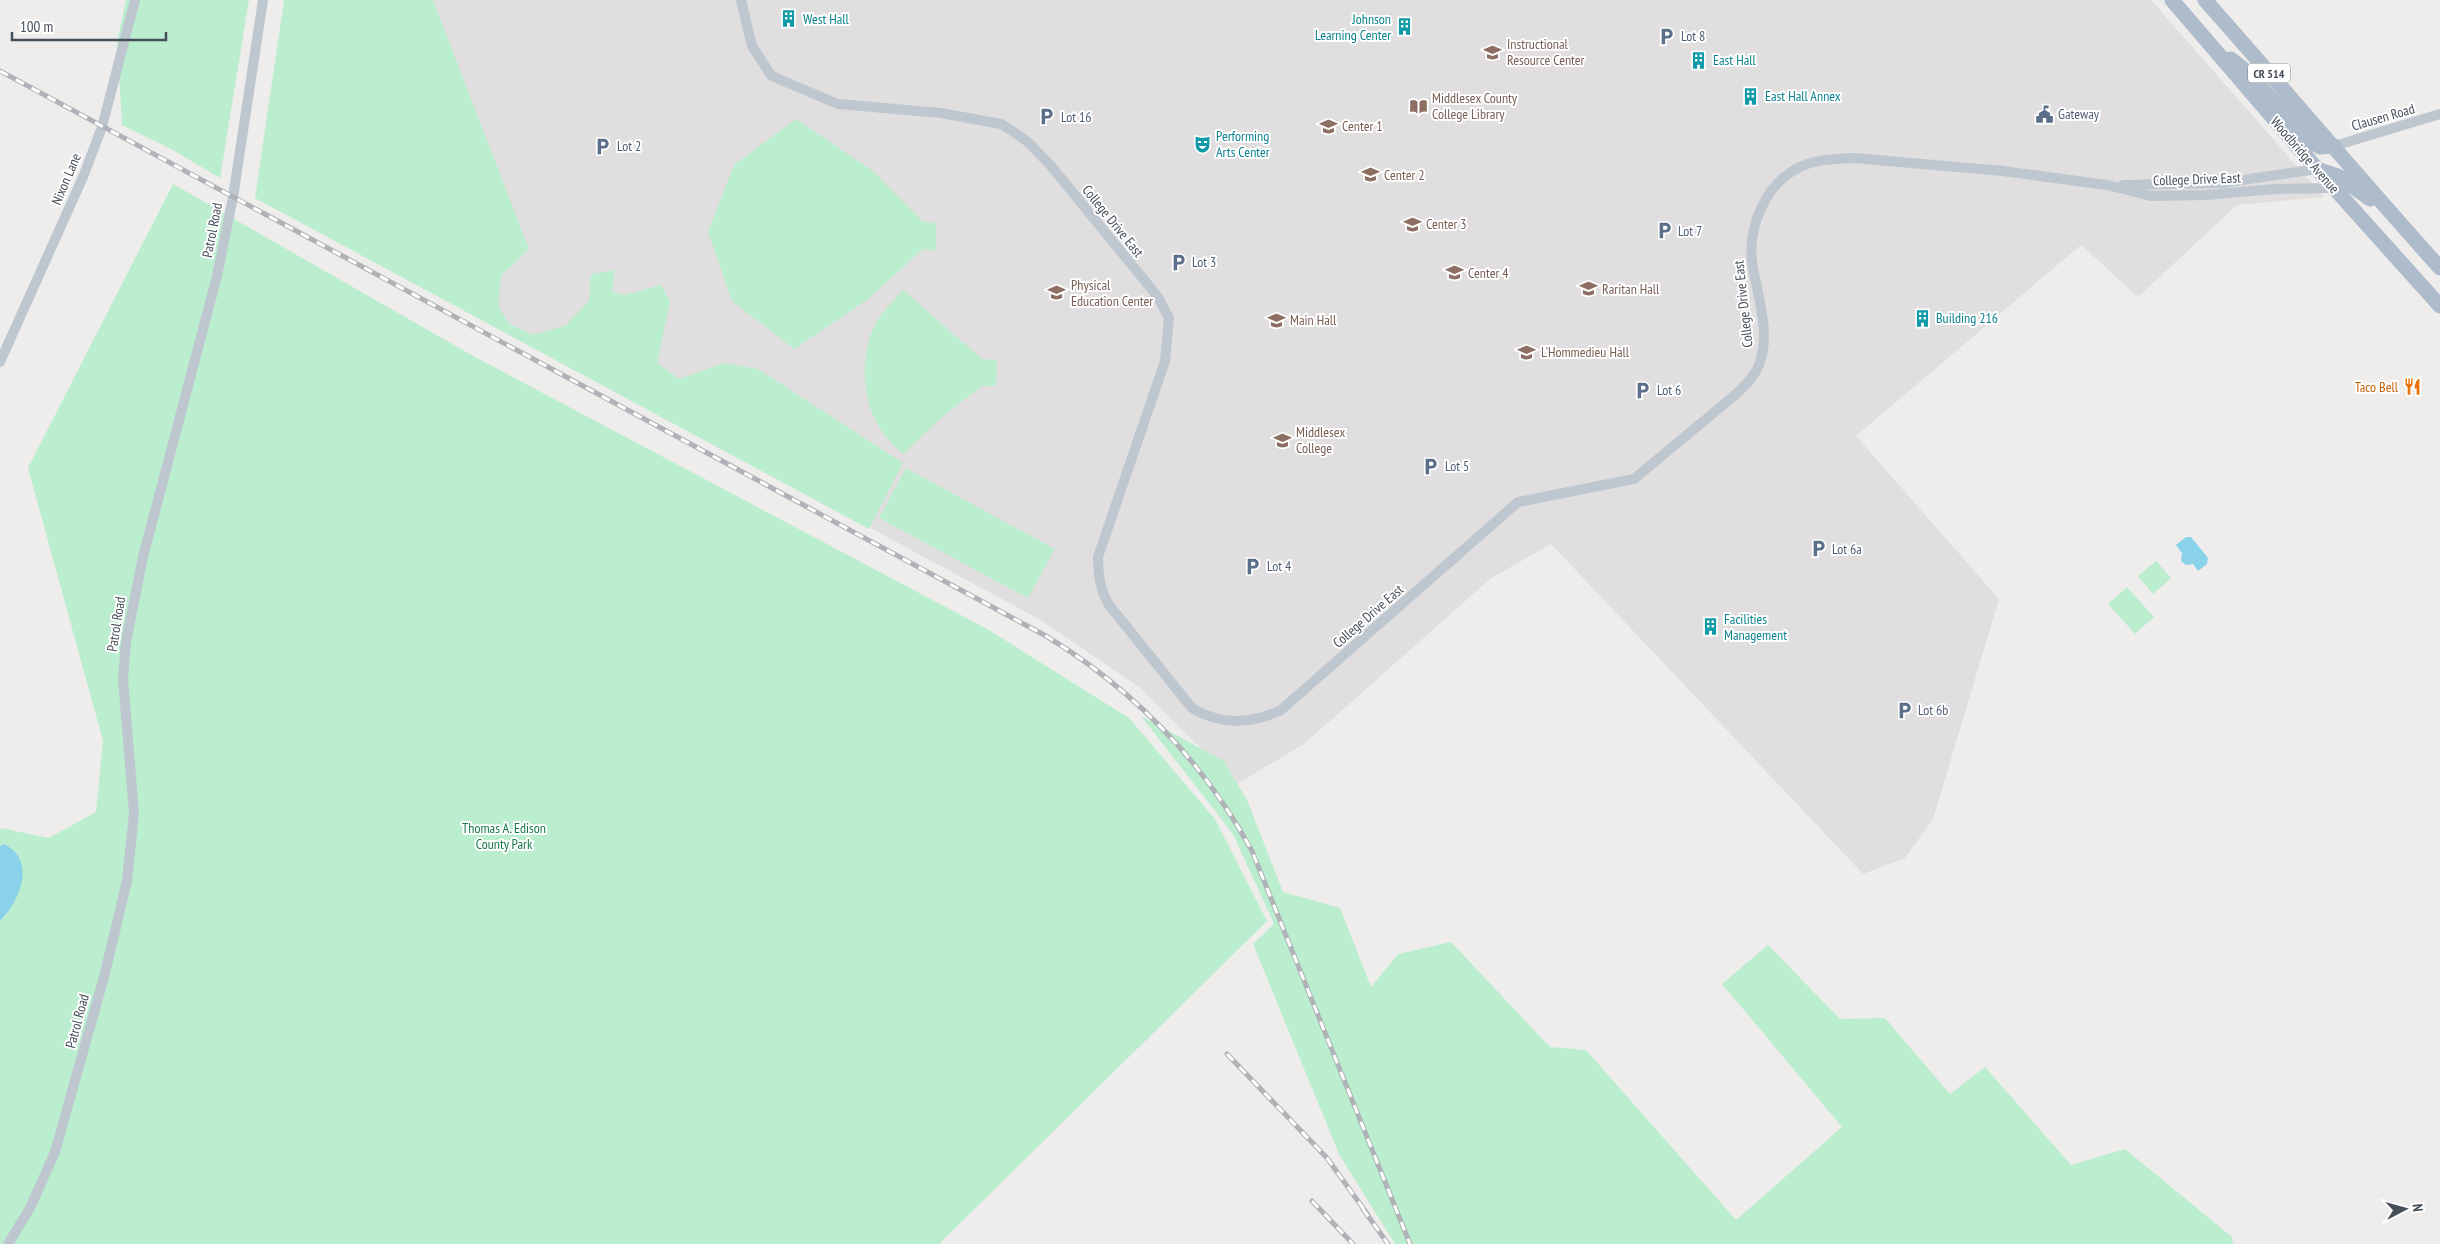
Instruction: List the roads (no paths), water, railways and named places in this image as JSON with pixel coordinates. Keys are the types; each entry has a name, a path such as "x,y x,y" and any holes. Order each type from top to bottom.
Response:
{"main road":[{"name":"Woodbridge Avenue","path":"2172,0 2317,170 2440,306"},
{"name":"Woodbridge Avenue","path":"2205,0 2334,146 2390,214 2439,266"},
{"path":"2203,35 2246,71 2311,142 2320,147 2334,146"},
{"path":"2317,170 2338,176 2390,214"}],"street":[{"name":"Nixon Lane","path":"0,362 79,185 102,127 135,0"},
{"name":"Patrol Road","path":"8,1244 30,1208 55,1152 104,976 127,881 134,813 123,680 126,642 143,557 217,276 233,197 263,0"},
{"name":"College Drive East","path":"741,0 752,46 771,75 781,80 838,104 941,113 1001,124 1028,142 1051,166 1158,297 1169,318 1165,361 1098,557 1098,576 1102,593 1108,605 1192,708 1206,717 1222,720 1243,722 1262,719 1281,710 1518,502 1634,479 1748,383 1757,368 1763,347 1763,330 1751,241 1755,222 1769,194 1788,173 1810,163 1854,158 2003,171 2107,185 2151,196 2207,195 2274,189 2334,188"},
{"name":"Clausen Road","path":"2334,146 2440,114"},
{"path":"2107,185 2223,183 2317,170"}],"water":[{"path":"2186,537 2191,537 2208,558 2207,564 2198,571 2193,564 2186,565 2181,561 2182,553 2176,545"},
{"path":"4,844 14,851 20,860 23,870 19,892 14,903 0,921 0,846"}],"railway":[{"path":"0,71 1046,636 1108,679 1163,730 1188,757 1233,818 1252,851 1410,1244"},
{"path":"1227,1054 1327,1158 1368,1215"},
{"path":"1312,1201 1353,1244"},
{"path":"1363,1209 1388,1244"}],"place":[{"name":"West Hall","path":"789,19"},
{"name":"Johnson Learning Center","path":"1405,27"},
{"name":"Lot 8","path":"1667,36"},
{"name":"Instructional Resource Center","path":"1493,52"},
{"name":"East Hall","path":"1699,60"},
{"name":"East Hall Annex","path":"1751,96"},
{"name":"Middlesex County College Library","path":"1418,106"},
{"name":"Gateway","path":"2044,114"},
{"name":"Lot 16","path":"1047,117"},
{"name":"Center 1","path":"1328,126"},
{"name":"Performing Arts Center","path":"1202,144"},
{"name":"Lot 2","path":"603,146"},
{"name":"Center 2","path":"1370,175"},
{"name":"Center 3","path":"1412,224"},
{"name":"Lot 7","path":"1664,231"},
{"name":"Lot 3","path":"1178,262"},
{"name":"Center 4","path":"1454,273"},
{"name":"Raritan Hall","path":"1588,289"},
{"name":"Physical Education Center","path":"1057,293"},
{"name":"Building 216","path":"1922,318"},
{"name":"Main Hall","path":"1276,320"},
{"name":"L'Hommedieu Hall","path":"1527,352"},
{"name":"Taco Bell","path":"2412,387"},
{"name":"Lot 6","path":"1643,390"},
{"name":"Middlesex College","path":"1282,440"},
{"name":"Lot 5","path":"1431,466"},
{"name":"Lot 6a","path":"1818,549"},
{"name":"Lot 4","path":"1253,566"},
{"name":"Facilities Management","path":"1710,627"},
{"name":"Lot 6b","path":"1904,710"}],"park label":[{"name":"Thomas A. Edison County Park","path":"504,836"}]}
